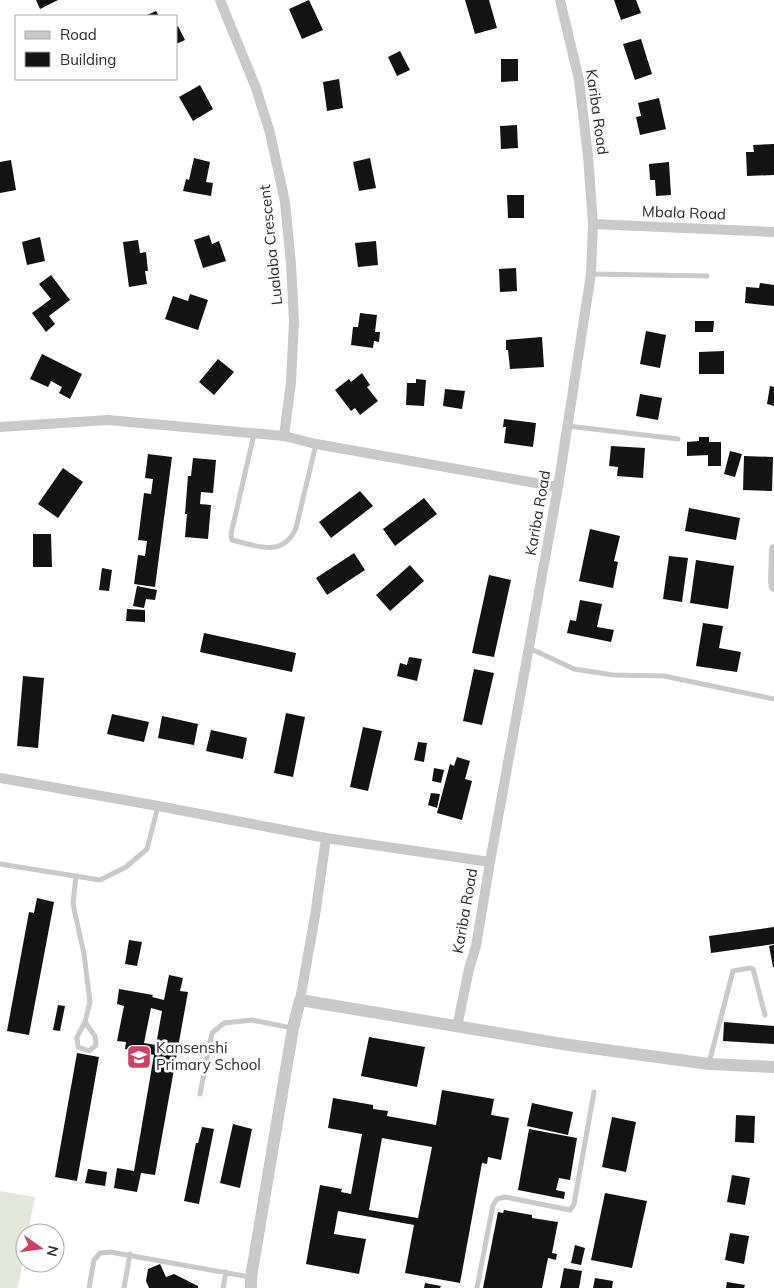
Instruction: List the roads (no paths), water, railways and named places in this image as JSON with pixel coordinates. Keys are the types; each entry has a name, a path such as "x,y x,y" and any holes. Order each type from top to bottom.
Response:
{"street":[{"name":"Lualaba Crescent","path":"220,0 256,88 270,133 285,202 294,321 291,382 284,436"},
{"name":"Kariba Road","path":"457,1027 469,969 476,946 558,487 591,274 593,224 588,156 578,80 560,0"},
{"name":"Mbala Road","path":"593,224 774,232"},
{"path":"0,427 108,420 284,436 316,444 558,487"},
{"path":"774,549 774,587"},
{"path":"0,778 326,838 490,862"},
{"path":"251,1282 293,1028 315,916 326,838"},
{"path":"300,1000 569,1045 709,1064 774,1067"}],"lane":[{"path":"591,274 707,276"},
{"path":"567,426 678,439"},
{"path":"254,434 231,534 232,540 262,547 273,548 284,544 291,538 296,528 316,444"},
{"path":"528,648 574,669 613,675 664,676 774,699"},
{"path":"0,864 100,880 126,867 147,849 158,806"},
{"path":"76,876 73,904 84,954 90,1002 85,1022 78,1037 78,1047 89,1051 96,1045 95,1036 85,1022"},
{"path":"709,1064 732,971 750,968 753,970 766,1015"},
{"path":"200,1094 212,1033 224,1022 252,1020 293,1028"},
{"path":"477,1288 493,1205 498,1199 505,1197 570,1210 574,1204 594,1092"},
{"path":"89,1288 94,1260 100,1253 110,1252 226,1272 251,1282"},
{"path":"124,1288 130,1254"},
{"path":"223,1288 226,1272"}],"place":[{"name":"Kansenshi Primary School","path":"139,1057"}]}
